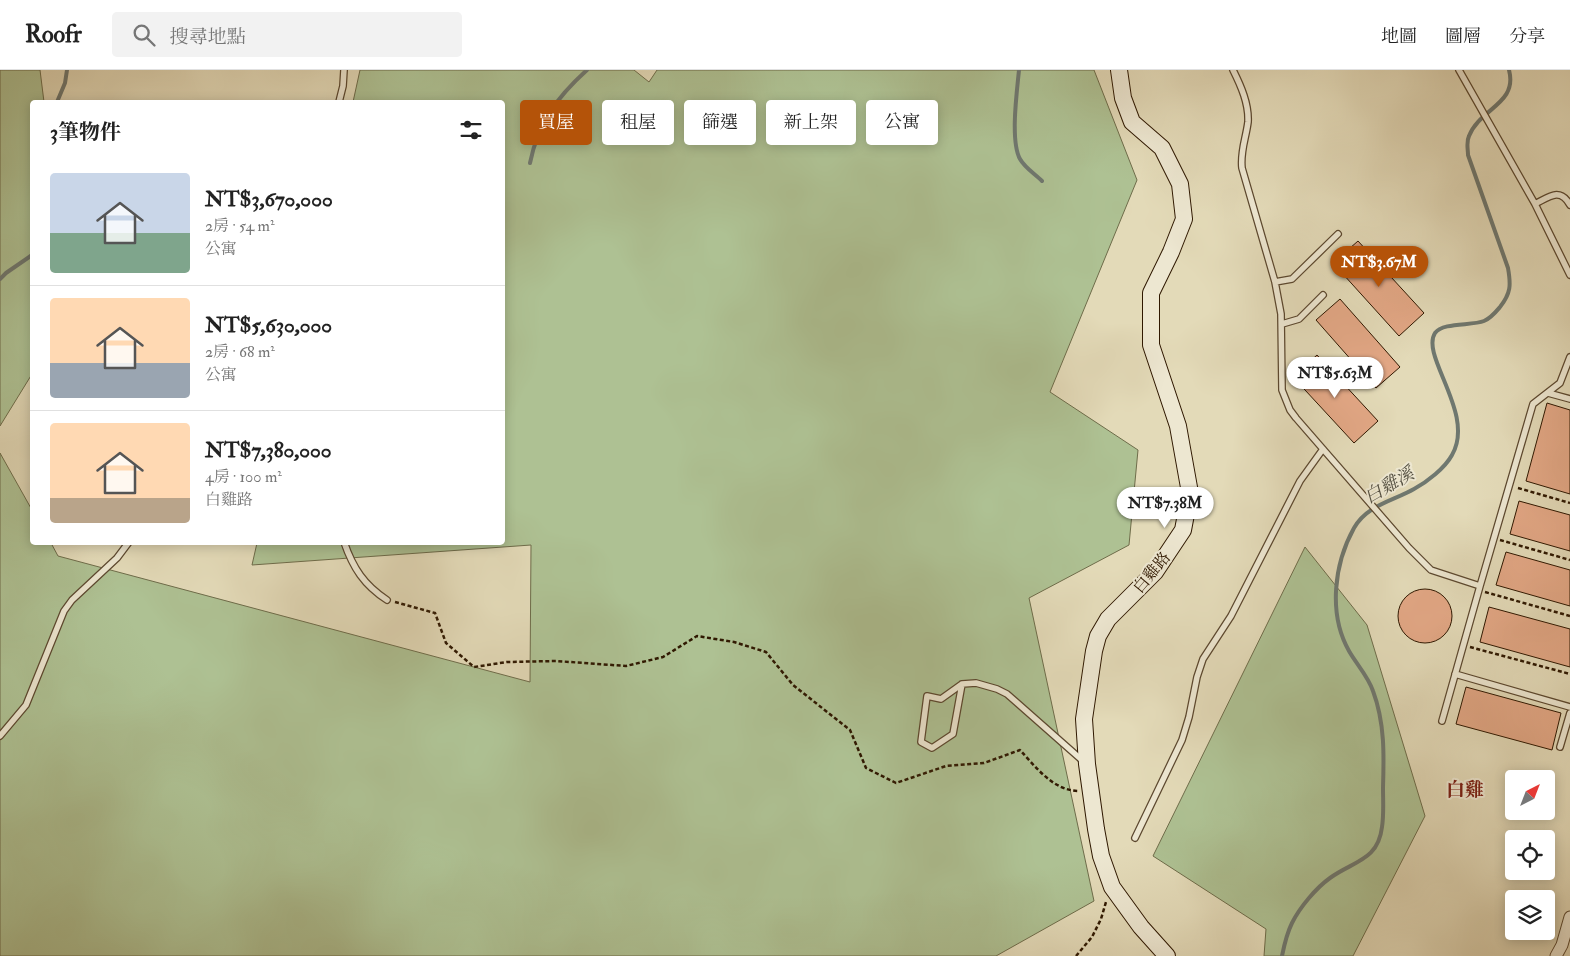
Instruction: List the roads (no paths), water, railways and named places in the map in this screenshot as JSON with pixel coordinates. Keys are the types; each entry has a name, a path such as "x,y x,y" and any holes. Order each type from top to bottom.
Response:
{"street":[{"name":"白雞路","path":"1119,70 1122,98 1132,122 1162,148 1180,184 1184,219 1171,252 1151,293 1151,345 1178,426 1190,493 1183,530 1155,572 1108,619 1098,636 1084,719 1086,764 1101,856 1112,886 1141,927 1168,956"},
{"path":"1556,956 1562,945 1570,917"}],"lane":[{"path":"339,100 343,86 344,70"},
{"path":"1233,70 1246,103 1248,120 1241,156 1242,168 1275,282 1282,324 1282,390 1286,401 1296,418 1409,548 1431,570 1480,588"},
{"path":"1459,70 1535,204 1570,275"},
{"path":"1535,204 1552,195 1560,195 1567,199 1570,205"},
{"path":"1275,282 1292,279 1338,234"},
{"path":"1282,324 1299,319 1323,295"},
{"path":"1442,721 1533,404 1560,383 1570,357"},
{"path":"1548,393 1570,399"},
{"path":"1135,838 1182,740 1189,717 1197,676 1203,659 1231,616 1300,481 1323,449"},
{"path":"0,736 26,705 64,612 72,600 117,558 127,545"},
{"path":"345,545 364,582 387,600"},
{"path":"1456,674 1570,707"},
{"path":"962,684 953,734 932,748 922,742 927,696 941,699 962,684 986,684 1007,694 1086,764"},
{"path":"1560,748 1570,713"}],"waterway":[{"path":"58,100 65,83 67,70"},
{"path":"530,163 538,135 550,112 567,90 587,70"},
{"path":"1019,70 1015,116 1017,151 1020,159 1042,181"},
{"name":"白雞溪","path":"1282,956 1292,923 1309,898 1330,878 1370,854 1380,838 1383,812 1382,727 1371,686 1342,637 1336,605 1338,573 1347,542 1359,520 1381,504 1424,483 1440,470 1452,455 1458,439 1457,422 1453,404 1435,356 1432,343 1435,333 1444,327 1486,320 1500,307 1508,293 1510,284 1508,268 1468,155 1467,143 1474,127 1508,91 1510,81 1509,70"},
{"path":"0,279 30,256"}],"district":[{"name":"白雞","path":"1465,789"}]}
